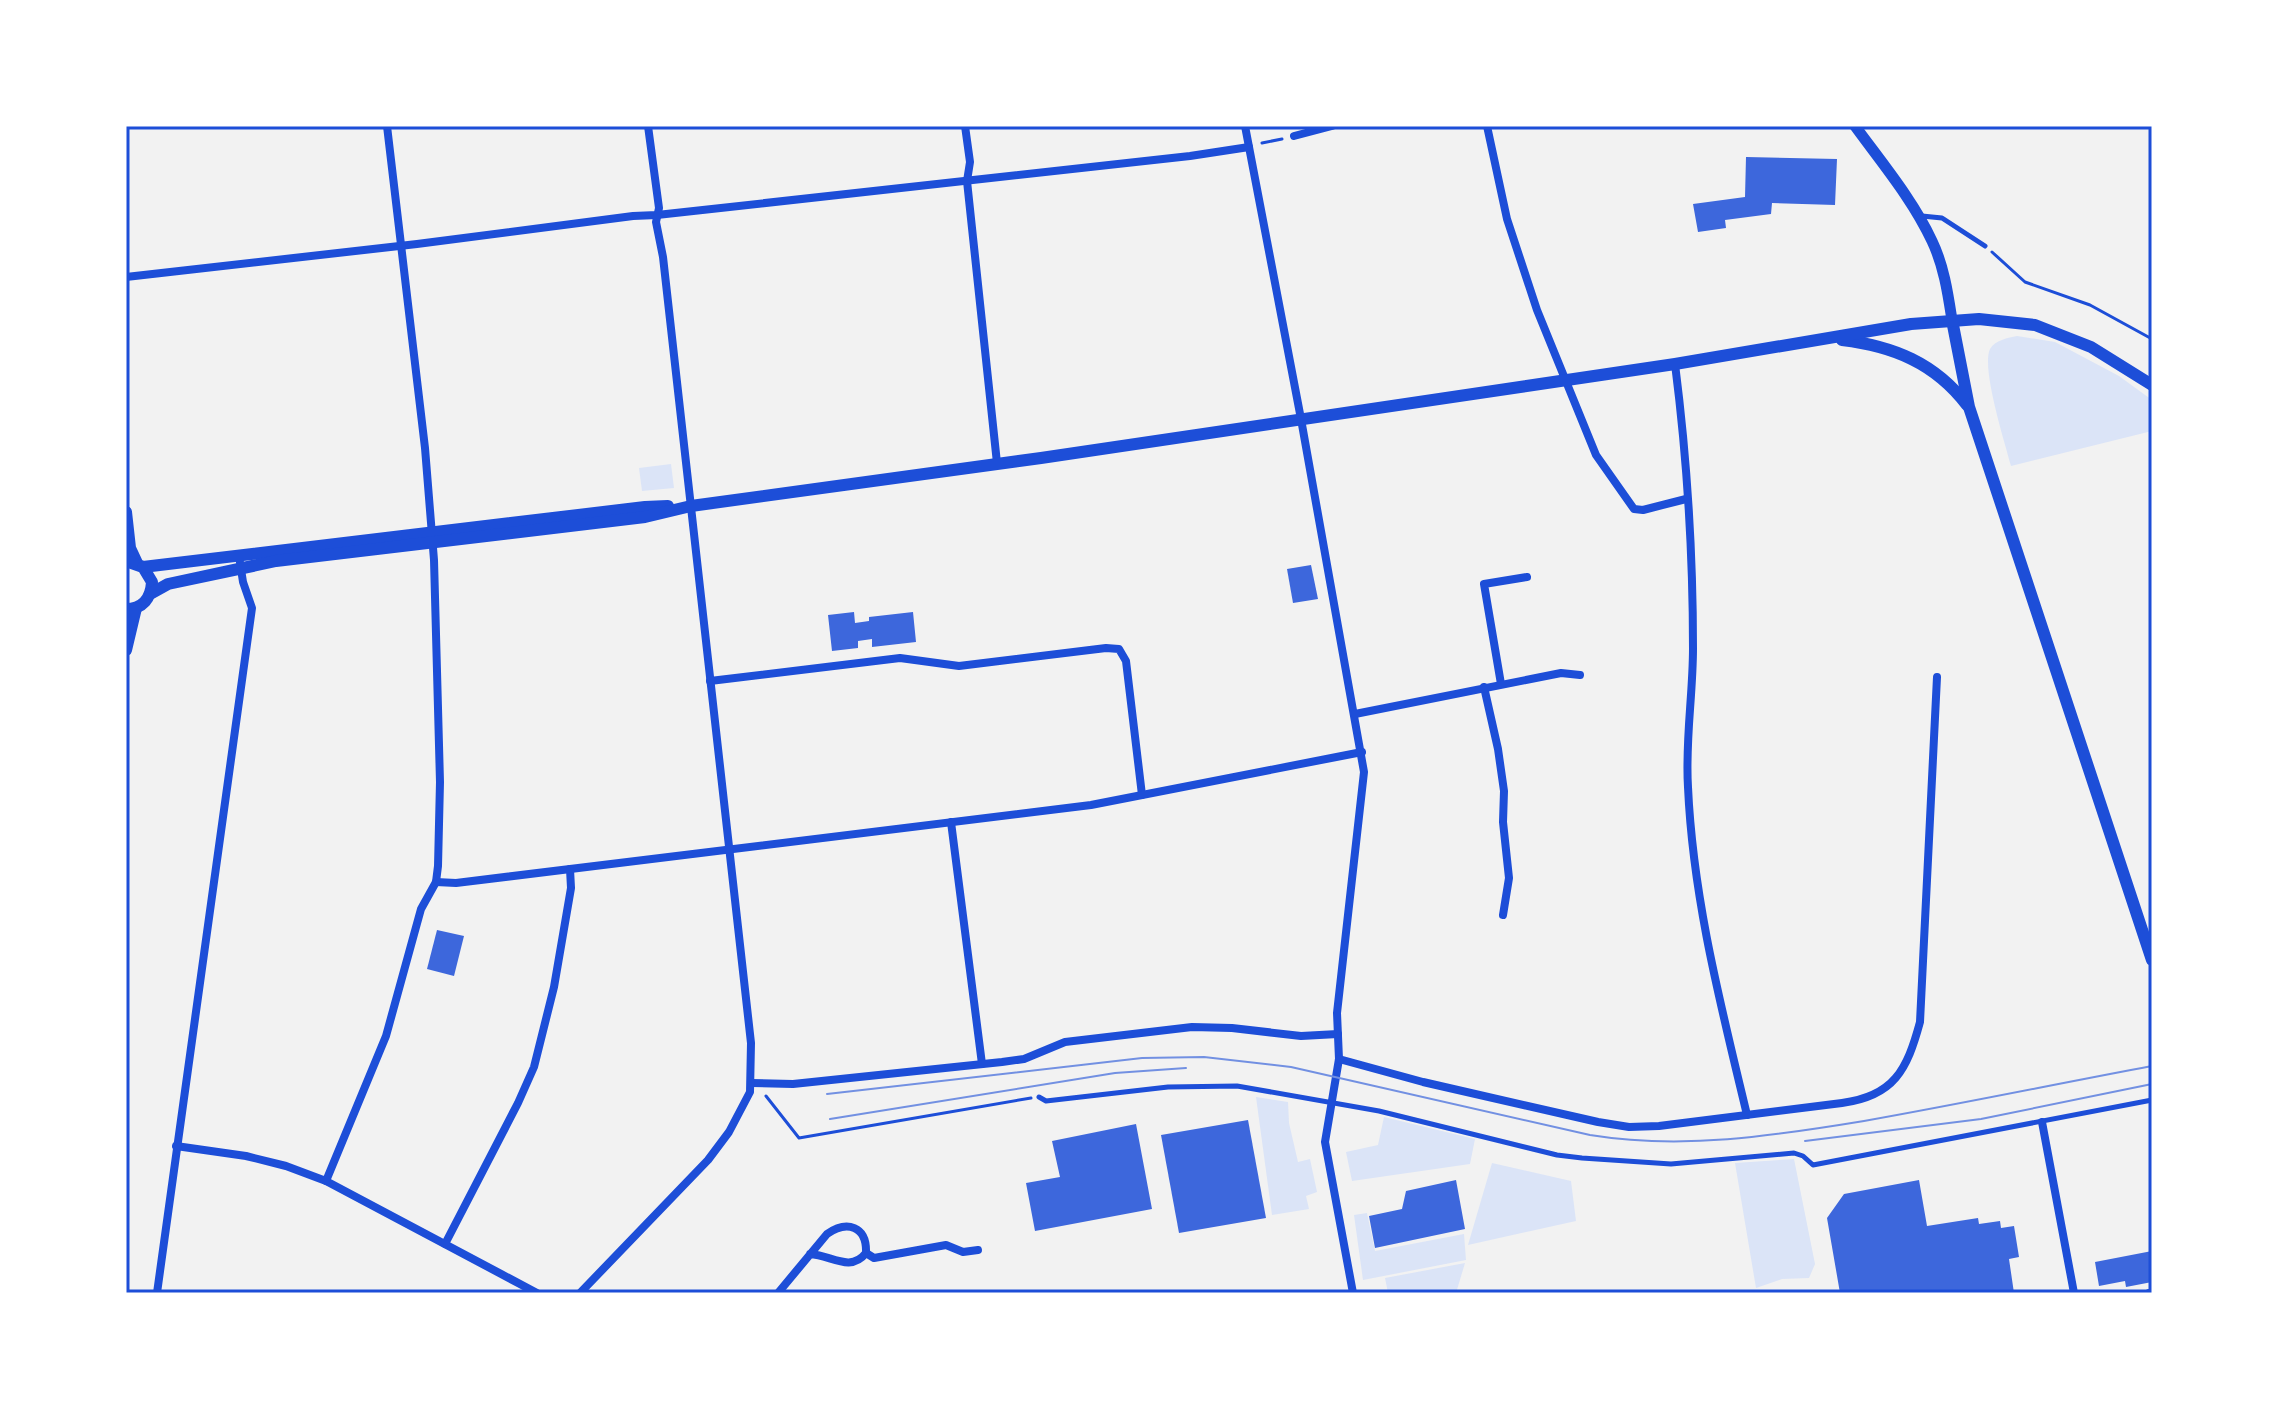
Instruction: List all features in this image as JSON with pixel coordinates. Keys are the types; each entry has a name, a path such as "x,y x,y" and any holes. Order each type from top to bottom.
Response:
{"main road":[{"path":"1952,320 1969,407 2152,960"},
{"path":"135,564 240,563 645,507 691,506 1675,364 1911,324 1952,320 1994,320 2052,330 2116,360 2152,385"},
{"path":"1831,338 1872,344 1919,362 1956,389 1969,407"},
{"path":"126,512 135,564 151,579 150,594"},
{"path":"126,650 131,609 144,603 150,594 168,584 240,563"}],"street":[{"path":"326,1181 377,1059 421,909 436,882 440,815 432,537 425,448 387,126"},
{"path":"580,1293 708,1160 729,1132 752,1083 751,1043 730,849 663,257 658,243 648,126"},
{"path":"965,126 970,162 967,181 997,463"},
{"path":"1245,126 1362,752 1363,787 1337,1013 1339,1059 1326,1152 1353,1293"},
{"path":"1294,136 1332,126"},
{"path":"1487,126 1522,271 1596,455 1631,506 1643,510 1686,499"},
{"path":"1855,126 1918,216 1937,253 1947,285 1952,320"},
{"path":"126,277 633,216 1227,152 1249,147"},
{"path":"1675,364 1682,422 1692,579 1693,651 1687,785 1691,834 1698,895 1747,1115"},
{"path":"157,1293 252,608 240,563"},
{"path":"1501,684 1484,584 1527,577"},
{"path":"710,681 900,658 959,666 1119,649 1126,661 1142,795"},
{"path":"1355,714 1561,673 1580,675"},
{"path":"1339,1059 1423,1082 1616,1125 1659,1126 1856,1101 1877,1095 1895,1079 1910,1051 1920,1022 1937,677"},
{"path":"1484,687 1504,791 1503,822 1509,878 1503,915"},
{"path":"436,882 456,883 1091,805 1362,752"},
{"path":"951,822 982,1064"},
{"path":"445,1244 534,1067 554,987 571,888 570,869"},
{"path":"752,1083 793,1084 1024,1059 1065,1042 1192,1027 1301,1036 1338,1034"},
{"path":"2042,1122 2074,1293"},
{"path":"176,1146 246,1156 326,1181 537,1293"},
{"path":"778,1293 810,1254 827,1234 848,1225 857,1227 864,1235 866,1253 860,1261 850,1264 810,1254"},
{"path":"866,1253 874,1258 946,1245 963,1252 978,1250"}],"lane":[{"path":"1918,216 1942,218 1985,246"},
{"path":"1039,1097 1046,1101 1139,1090 1237,1086 1331,1102 1557,1155 1671,1164 1794,1153 1803,1156 1809,1164 1817,1165 2152,1100"}],"path":[{"path":"1249,147 1294,136"},
{"path":"1985,246 2025,282 2090,305 2152,339"},
{"path":"752,1083 780,1111 799,1138 1039,1097"}],"shaded area":[{"path":"2017,336 2055,342 2119,376 2152,400 2152,431 2011,466 1995,406 1988,359 1995,343"},
{"path":"671,464 674,488 642,491 639,468"},
{"path":"1256,1097 1288,1102 1289,1123 1298,1162 1310,1159 1317,1192 1306,1196 1309,1209 1272,1215"},
{"path":"1384,1117 1475,1139 1470,1164 1352,1181 1346,1152 1378,1145"},
{"path":"1794,1159 1815,1264 1809,1278 1782,1279 1756,1288 1735,1163"},
{"path":"1492,1163 1571,1181 1576,1221 1468,1245"},
{"path":"1367,1213 1375,1251 1464,1234 1466,1260 1363,1280 1354,1215"},
{"path":"1465,1263 1456,1293 1388,1293 1385,1278"}],"building":[{"path":"1746,157 1837,159 1835,205 1772,203 1771,214 1725,220 1726,228 1698,232 1693,204 1745,197"},
{"path":"1311,565 1318,599 1293,603 1287,569"},
{"path":"854,612 855,623 869,621 869,617 913,612 916,642 872,647 872,639 858,641 858,648 832,651 828,615"},
{"path":"437,930 464,936 454,976 427,969"},
{"path":"1248,1120 1266,1218 1179,1233 1161,1135"},
{"path":"1136,1124 1152,1209 1035,1231 1026,1183 1060,1177 1052,1141"},
{"path":"1456,1180 1465,1229 1375,1248 1369,1216 1402,1209 1406,1191"},
{"path":"1919,1180 1927,1226 1978,1218 1979,1224 2000,1221 2001,1228 2014,1226 2019,1257 2009,1259 2014,1293 1840,1293 1827,1218 1844,1194"},
{"path":"2152,1251 2152,1282 2126,1287 2125,1281 2099,1286 2095,1262"}],"tram line":[{"path":"827,1094 1142,1058 1204,1057 1291,1067 1590,1135 1693,1141 1762,1136 1864,1121 2152,1066"},
{"path":"830,1119 1115,1073 1186,1068"},
{"path":"1805,1141 1981,1119 2152,1084"}]}
